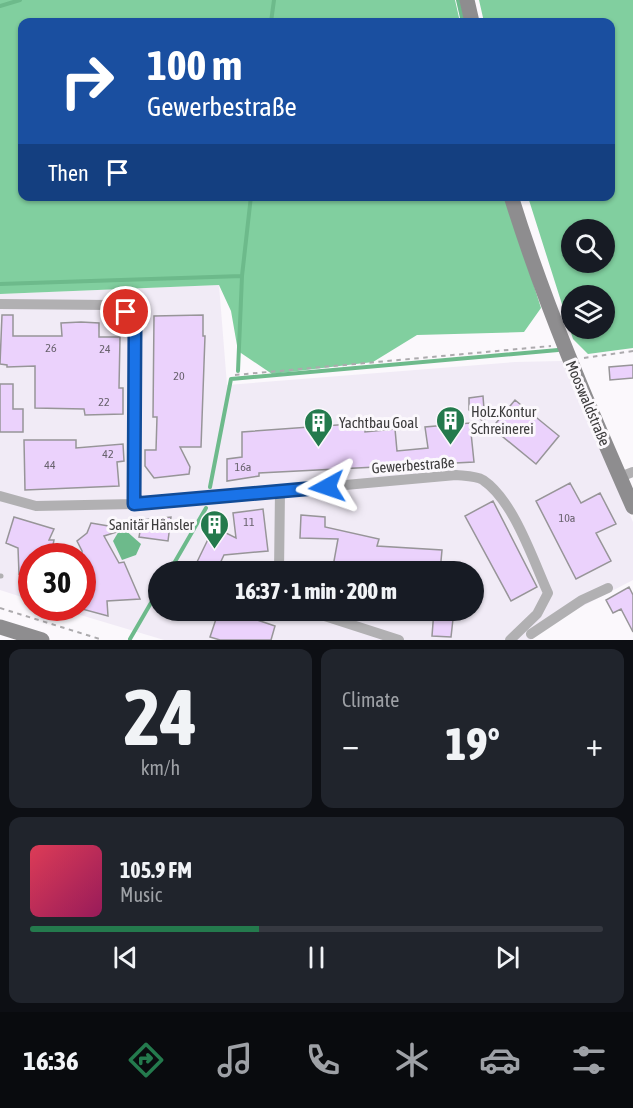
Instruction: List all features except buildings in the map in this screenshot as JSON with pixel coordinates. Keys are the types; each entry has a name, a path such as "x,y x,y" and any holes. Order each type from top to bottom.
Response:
{"main road":[{"path":"467,0 471,18"},
{"name":"Mooswaldstraße","path":"513,201 528,251 563,345 626,474 633,507"},
{"path":"0,627 42,640"}],"street":[{"path":"0,304 110,305 126,312 135,326 134,504"},
{"name":"Gewerbestraße","path":"0,496 36,506 134,504 456,475 482,479 504,503 525,540 548,593 530,634"},
{"path":"279,491 279,561"},
{"name":"Gewerbestraße","path":"510,640 530,634 582,600 608,588"},
{"path":"340,621 399,640"}],"path":[{"path":"235,375 563,345"},
{"path":"584,358 633,351"},
{"path":"0,608 103,640"}],"shaded area":[{"path":"0,0 455,0 459,18 18,18 18,201 507,201 541,308 524,332 417,335 373,362 272,374 238,351 231,311 219,285 0,294"},
{"path":"479,0 633,0 633,348 588,354 573,339 615,339 615,285 561,285 561,301 529,201 615,201 615,18 483,18"},
{"path":"219,285 227,385 515,362 562,361 633,522 633,580 556,620 531,640 164,640 96,620 96,543 18,543 18,596 0,590 0,294"},
{"path":"124,529 141,544 136,555 122,560 113,541 119,531"}],"waterway":[{"path":"0,6 20,0"},
{"path":"272,18 274,0"},
{"path":"458,0 462,18"},
{"path":"238,371 242,276 250,201"},
{"path":"0,284 242,276"},
{"path":"210,487 231,379 558,350"},
{"path":"175,561 206,508"},
{"path":"130,639 148,608"}],"place":[{"name":"Holz.Kontur Schreinerei","path":"450,446"},
{"name":"Yachtbau Goal","path":"318,448"},
{"name":"Sanitär Hänsler","path":"215,550"}],"route":[{"path":"126,312 135,326 134,504 327,487"}]}
